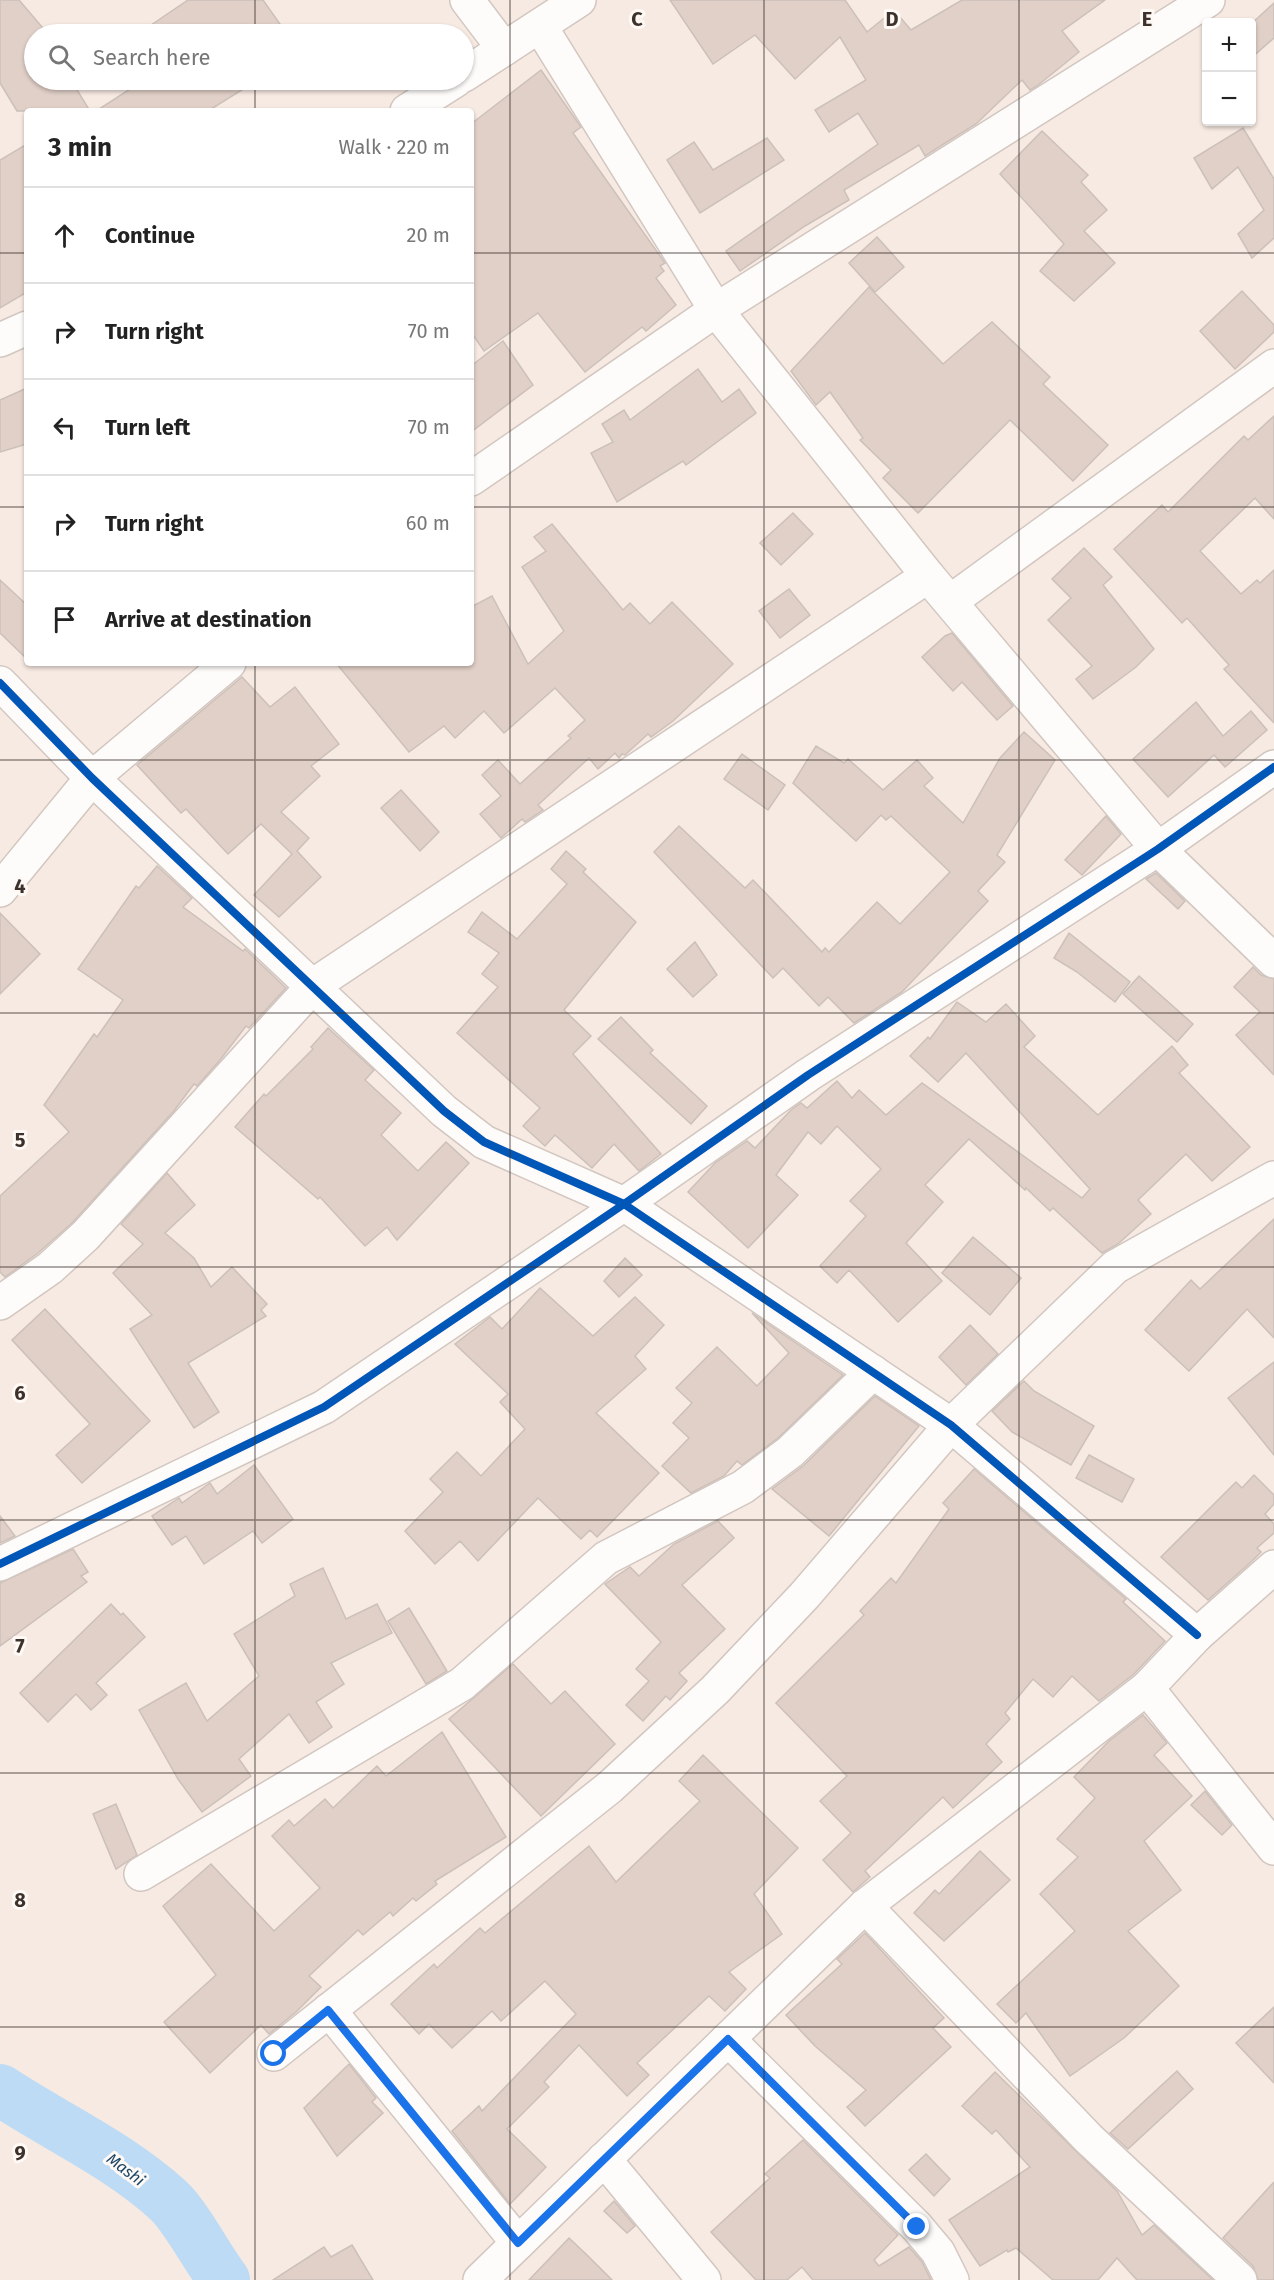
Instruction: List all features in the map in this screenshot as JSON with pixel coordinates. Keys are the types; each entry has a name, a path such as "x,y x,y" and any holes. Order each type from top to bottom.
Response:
{"street":[{"path":"467,0 504,49"},
{"path":"474,68 579,0"},
{"path":"474,477 716,310 1208,0"},
{"path":"540,26 716,310 928,576 1158,849 1274,961"},
{"path":"412,108 440,90"},
{"path":"0,339 24,329"},
{"path":"951,601 1274,366"},
{"path":"0,1303 50,1269 85,1236 314,985 928,576"},
{"path":"0,890 92,778 225,666"},
{"path":"0,683 92,778 314,985 444,1111 484,1142 624,1204 951,1425 1197,1635"},
{"path":"0,1563 324,1407 624,1204 808,1075 1158,849 1274,767"},
{"path":"274,2054 610,1787 716,1690 804,1596 951,1425 1115,1267 1274,1178"},
{"path":"141,1874 462,1684 606,1558 743,1487 790,1452 873,1372"},
{"path":"480,2280 865,1906 1147,1688 1197,1635 1274,1567"},
{"path":"1147,1688 1274,1848"},
{"path":"865,1906 1089,2139 1240,2280"},
{"path":"328,2010 518,2243"},
{"path":"728,2039 917,2227 938,2252 952,2280"},
{"path":"604,2159 704,2280"}],"building":[{"path":"0,0 19,0 40,24 24,24 24,90 77,90 88,108 24,108 24,111 17,111 0,83"},
{"path":"188,0 263,0 280,24 153,24"},
{"path":"670,0 845,0 867,32 894,10 911,30 962,0 1105,0 1062,31 1079,52 1037,86 1030,90 1022,80 976,124 925,156 919,145 844,190 849,200 805,226 740,271 726,251 878,144 858,113 829,132 815,110 866,80 840,37 795,79 755,35 713,64"},
{"path":"1274,3 1274,38 1256,54 1256,19"},
{"path":"541,70 581,127 573,133 665,263 660,266 664,271 656,278 676,305 646,331 642,327 585,372 538,313 484,351 474,336 474,122"},
{"path":"129,90 242,90 213,108 101,108"},
{"path":"1243,128 1274,179 1274,238 1252,258 1238,234 1264,210 1238,167 1212,189 1194,158"},
{"path":"1042,131 1088,175 1081,182 1107,210 1084,231 1115,263 1074,301 1040,271 1064,244 1000,174"},
{"path":"767,138 784,160 700,213 667,160 694,142 713,170"},
{"path":"24,146 24,294 0,308 0,160"},
{"path":"877,237 904,267 875,292 849,263"},
{"path":"869,287 943,364 992,322 1050,377 1043,384 1108,445 1073,481 1010,420 918,513 883,478 891,470 860,440 863,438 830,392 816,405 791,371"},
{"path":"1242,291 1274,325 1274,332 1235,369 1200,331"},
{"path":"503,341 533,385 474,430 474,364"},
{"path":"698,369 722,402 739,389 756,413 686,465 683,461 617,502 591,453 613,442 602,424 624,410 630,420"},
{"path":"24,389 24,445 0,452 0,400"},
{"path":"1274,416 1274,519 1255,498 1200,551 1241,594 1257,580 1260,583 1274,570 1274,723 1224,669 1229,665 1187,618 1182,623 1114,549 1162,505 1168,512 1244,436 1248,440"},
{"path":"793,513 813,534 781,565 760,543"},
{"path":"552,524 623,610 630,603 650,624 672,602 733,664 673,721 651,737 648,734 625,755 622,754 619,758 615,753 598,769 589,758 538,805 543,810 525,822 522,819 501,838 480,814 501,796 482,775 498,760 520,784 571,738 568,736 585,720 555,688 504,733 484,711 455,738 444,726 409,752 338,666 474,666 474,605 492,596 528,664 564,631 522,567 546,551 534,537"},
{"path":"1084,548 1112,577 1103,585 1154,649 1136,667 1093,699 1076,679 1092,666 1048,620 1071,598 1052,579"},
{"path":"0,580 24,602 24,656 0,633"},
{"path":"789,589 810,615 780,638 759,611"},
{"path":"952,633 1013,706 997,720 962,682 953,691 922,657 945,636"},
{"path":"242,677 270,707 295,687 339,744 311,766 320,776 281,812 309,838 297,851 321,877 279,917 254,895 292,854 261,824 228,854 186,809 181,813 137,765"},
{"path":"1196,702 1223,736 1251,711 1267,730 1225,767 1214,755 1168,797 1133,759"},
{"path":"1024,732 1055,760 997,855 1005,862 978,891 988,901 902,992 854,1023 828,997 819,1006 783,968 773,978 654,852 679,826 745,888 753,880 822,952 825,948 829,952 877,902 900,924 950,872 891,816 886,820 881,815 856,841 793,783 816,746 844,763 848,759 883,790 917,760 933,778 924,786 963,823 1000,758"},
{"path":"742,754 785,785 768,810 724,779"},
{"path":"401,790 439,832 420,851 381,808"},
{"path":"1106,816 1121,834 1082,875 1065,860"},
{"path":"566,851 586,869 583,872 636,922 564,1010 591,1036 573,1054 661,1154 639,1171 614,1144 592,1168 555,1135 545,1146 523,1126 540,1108 457,1033 498,987 482,974 499,953 468,932 482,912 517,939 567,884 551,869"},
{"path":"157,866 192,898 183,907 243,951 245,949 286,988 249,1028 246,1026 220,1060 197,1086 194,1084 173,1112 72,1223 38,1253 5,1277 0,1272 0,1196 69,1132 44,1105 94,1034 97,1037 123,1000 78,969 136,886 139,888"},
{"path":"1156,873 1185,901 1178,909 1146,879"},
{"path":"0,913 40,954 0,994"},
{"path":"1069,933 1130,982 1115,1002 1077,972 1054,958"},
{"path":"695,942 717,975 693,997 667,969"},
{"path":"1253,967 1261,975 1274,979 1274,1075 1236,1035 1260,1012 1234,987"},
{"path":"1139,976 1193,1024 1177,1042 1123,994"},
{"path":"957,1002 986,1022 1006,1004 1035,1036 1024,1047 1098,1115 1172,1046 1188,1065 1179,1073 1250,1147 1212,1181 1186,1154 1138,1200 1151,1214 1118,1244 1102,1253 1053,1208 1050,1211 1026,1188 1025,1190 969,1139 925,1185 943,1202 906,1243 942,1281 898,1322 849,1270 837,1283 820,1266 866,1216 850,1201 881,1169 837,1126 821,1144 808,1132 776,1175 798,1195 748,1248 688,1192 715,1163 747,1141 755,1148 791,1110 801,1103 807,1108 837,1081 852,1098 859,1090 886,1115 922,1083 1082,1198 1090,1189 966,1053 938,1082 910,1056 928,1037 930,1039"},
{"path":"621,1017 653,1050 650,1053 707,1106 691,1124 598,1039"},
{"path":"328,1028 374,1070 365,1080 401,1113 381,1135 418,1171 446,1142 469,1163 397,1240 387,1227 365,1246 320,1197 318,1199 235,1127 264,1094 266,1096 313,1049 311,1047"},
{"path":"167,1173 195,1205 165,1233 194,1258 211,1287 232,1267 267,1304 261,1310 266,1316 188,1363 219,1412 194,1428 130,1329 152,1315 113,1273 143,1244 121,1224"},
{"path":"1274,1219 1274,1338 1247,1309 1189,1371 1145,1330 1191,1280 1200,1289"},
{"path":"973,1237 1021,1278 990,1315 942,1273"},
{"path":"625,1258 642,1275 619,1297 604,1281"},
{"path":"540,1288 593,1336 635,1297 664,1325 635,1356 646,1369 596,1413 659,1473 597,1537 590,1530 581,1539 538,1498 478,1561 460,1541 435,1564 405,1531 443,1492 430,1479 457,1452 481,1476 525,1429 500,1402 508,1394 455,1344 490,1317 502,1329"},
{"path":"45,1309 150,1421 82,1483 56,1455 90,1424 12,1340"},
{"path":"752,1313 843,1375 778,1438 742,1465 737,1461 724,1476 691,1493 662,1466 689,1438 673,1423 692,1403 676,1388 717,1347 757,1386 789,1353"},
{"path":"970,1325 998,1354 966,1385 939,1357"},
{"path":"1274,1362 1274,1455 1228,1398"},
{"path":"1024,1381 1034,1391 1094,1426 1071,1465 1012,1432 992,1411"},
{"path":"875,1396 919,1426 829,1536 772,1489 803,1466"},
{"path":"1089,1455 1134,1479 1122,1502 1076,1478"},
{"path":"254,1465 293,1519 262,1543 253,1531 204,1564 186,1536 172,1545 152,1516 179,1498 182,1503 210,1483 217,1494"},
{"path":"974,1469 1126,1599 1123,1602 1165,1641 1134,1674 1099,1701 1072,1676 1053,1697 1033,1679 1005,1713 1010,1719 986,1744 1002,1762 953,1808 943,1797 865,1871 870,1877 853,1892 823,1860 851,1833 820,1801 847,1776 776,1703 864,1615 860,1611 891,1578 896,1583 949,1509 943,1503"},
{"path":"1254,1475 1274,1495 1274,1504 1265,1514 1274,1524 1274,1533 1257,1548 1261,1552 1208,1600 1161,1557 1236,1482 1242,1488"},
{"path":"0,1516 15,1536 0,1543"},
{"path":"718,1521 734,1538 682,1585 725,1629 679,1673 687,1681 670,1700 666,1696 643,1721 626,1705 649,1681 636,1669 661,1642 605,1584 630,1567 639,1576 674,1544"},
{"path":"73,1549 88,1572 81,1576 87,1582 0,1646 0,1583"},
{"path":"323,1568 346,1619 377,1604 392,1633 331,1663 344,1684 316,1702 332,1727 309,1743 289,1714 239,1759 251,1776 202,1812 178,1779 139,1710 186,1683 207,1721 259,1676 234,1634 295,1596 290,1584"},
{"path":"111,1604 121,1615 123,1613 145,1637 96,1683 107,1695 91,1710 76,1694 48,1722 20,1693"},
{"path":"409,1608 447,1671 426,1684 388,1621"},
{"path":"513,1664 551,1704 565,1691 615,1744 541,1816 449,1719"},
{"path":"1143,1715 1167,1743 1154,1755 1192,1796 1144,1841 1181,1890 1128,1931 1179,1986 1124,2038 1070,2076 1026,2013 1016,2023 997,2004 1075,1931 1040,1894 1078,1857 1057,1839 1095,1798 1074,1777 1109,1741"},
{"path":"442,1732 506,1837 435,1881 437,1884 416,1901 413,1898 393,1916 390,1912 363,1935 358,1930 309,1976 321,1987 296,2012 269,2034 261,2025 210,2073 164,2022 216,1975 163,1906 211,1864 274,1931 320,1888 272,1836 289,1820 294,1826 325,1799 333,1808 377,1766 386,1776"},
{"path":"703,1755 798,1848 754,1894 782,1934 729,1972 746,1989 725,2011 709,1996 637,2063 649,2075 627,2096 579,2045 544,2082 549,2087 507,2129 546,2167 510,2204 452,2131 479,2106 482,2111 576,2014 545,1981 501,2021 492,2011 452,2048 429,2024 419,2034 391,2004 434,1964 437,1968 480,1928 485,1933 589,1846 616,1882 700,1801 679,1781"},
{"path":"1205,1791 1232,1825 1222,1835 1191,1805"},
{"path":"116,1804 137,1855 116,1869 93,1814"},
{"path":"980,1851 1010,1880 944,1941 914,1913 935,1890 939,1894"},
{"path":"865,1933 944,2018 933,2028 951,2047 865,2126 847,2107 866,2090 815,2046 786,2015 842,1964 837,1959"},
{"path":"1274,2007 1274,2083 1236,2043"},
{"path":"349,2064 376,2098 372,2102 383,2113 337,2156 304,2108"},
{"path":"1177,2071 1193,2089 1128,2149 1110,2133"},
{"path":"995,2072 1117,2191 1142,2235 1154,2225 1213,2280 1137,2280 1117,2258 1098,2280 1053,2280 1016,2248 1008,2252 1007,2250 980,2266 949,2220 1030,2167 996,2130 992,2134 962,2106"},
{"path":"803,2140 898,2235 874,2260 879,2266 909,2247 922,2262 931,2280 813,2280 802,2267 787,2280 756,2280 711,2232 770,2178 765,2174"},
{"path":"926,2154 950,2179 934,2196 909,2170"},
{"path":"1274,2182 1274,2280 1258,2280 1253,2266 1223,2238"},
{"path":"614,2201 635,2226 627,2233 604,2211"},
{"path":"569,2238 587,2255 612,2280 529,2280"},
{"path":"352,2245 373,2280 273,2280 324,2247 331,2257"}],"waterway":[{"name":"Mashi","path":"0,2090 108,2155 169,2201 190,2227 224,2280"}],"cycle path":[{"path":"0,683 92,778 444,1111 484,1142 624,1204 951,1425 1197,1635"},
{"path":"0,1564 324,1407 624,1204 808,1075 1158,849 1274,767"}],"route":[{"path":"274,2054 328,2010 518,2243 728,2039 917,2227"}]}
